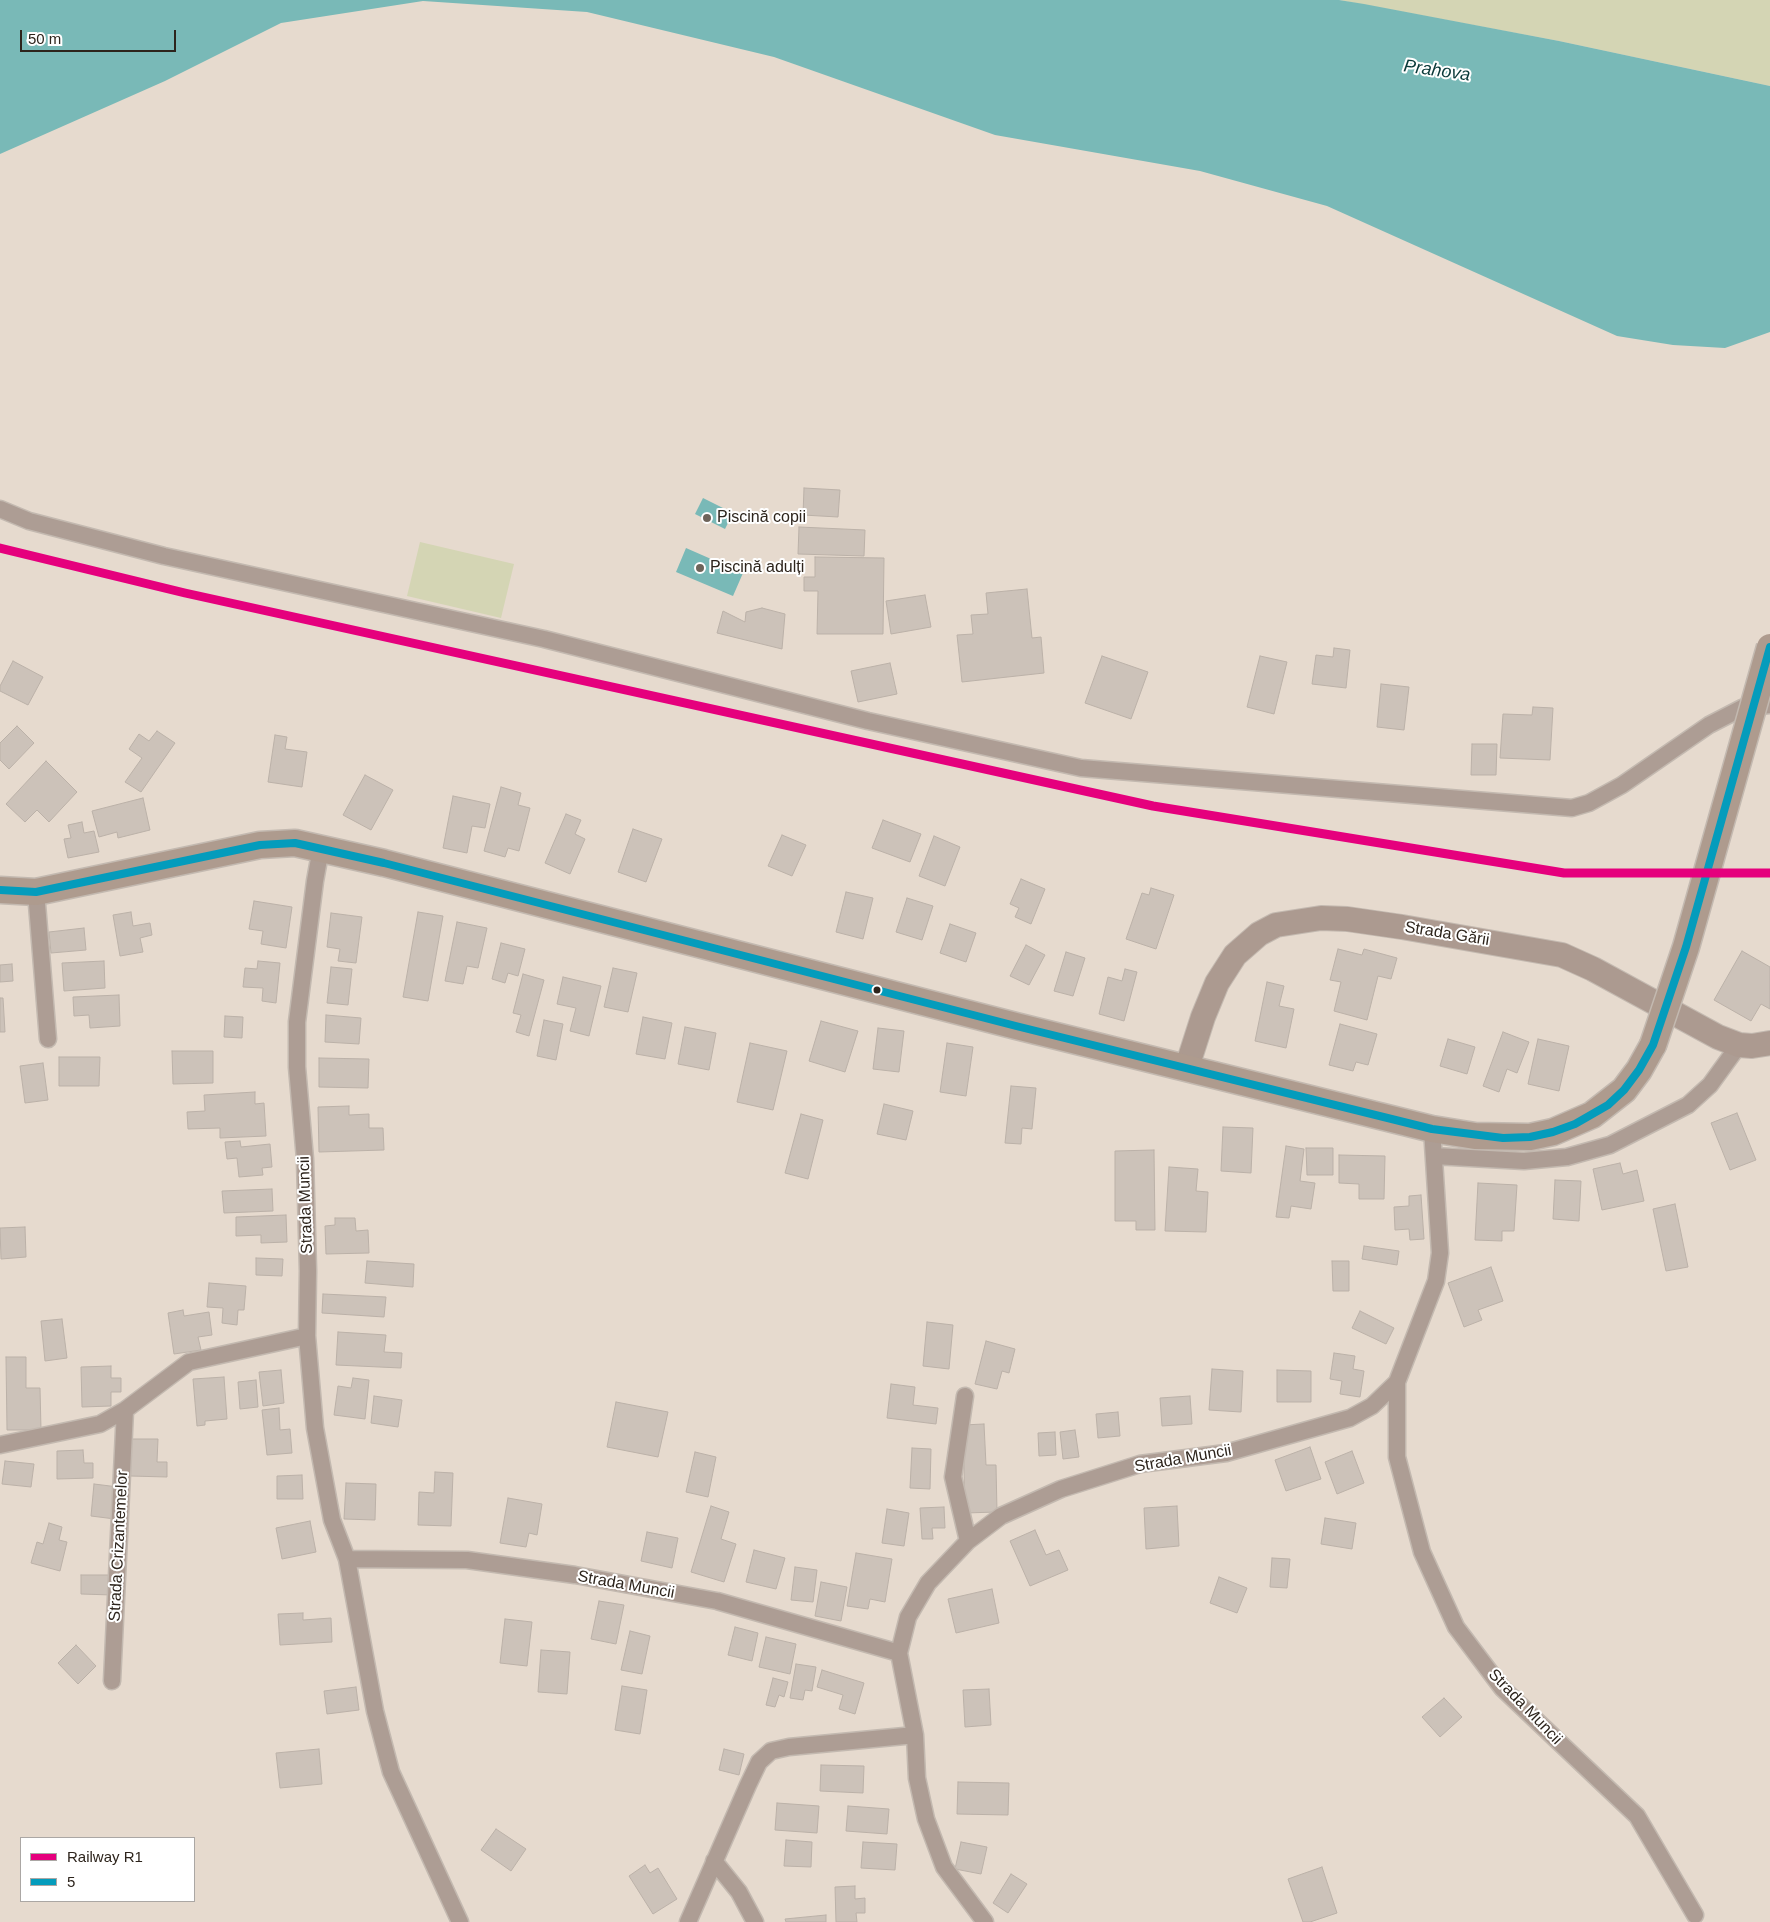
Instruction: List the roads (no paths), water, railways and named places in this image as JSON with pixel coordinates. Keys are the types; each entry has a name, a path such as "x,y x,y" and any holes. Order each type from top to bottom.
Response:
{"main road":[{"path":"0,890 36,892 260,845 295,843 321,848 1016,1026 1187,1067 1432,1130 1512,1138 1553,1132 1575,1124 1608,1105 1624,1090 1653,1045 1688,938 1770,648"}],"street":[{"path":"0,509 29,521 164,556 544,639 868,721 1081,768 1572,808 1589,803 1622,785 1709,725 1742,708 1770,705"},
{"name":"Strada Muncii","path":"321,848 297,1022 297,1068 305,1159 308,1271 307,1336 315,1428 332,1520 347,1559 375,1711 391,1772 460,1922"},
{"path":"36,892 48,1039"},
{"name":"Strada Gării","path":"1187,1067 1203,1017 1217,982 1235,955 1259,934 1276,925 1321,918 1347,919 1402,927 1523,946 1562,955 1593,969 1700,1028 1740,1045 1752,1046 1770,1043"},
{"path":"1434,1156 1524,1161 1567,1157 1610,1145 1688,1105 1710,1086 1740,1045"},
{"name":"Strada Muncii","path":"1432,1130 1440,1253 1436,1281 1397,1382 1397,1457 1422,1552 1456,1627 1502,1688 1637,1816 1695,1915"},
{"path":"0,1445 100,1424 125,1410 189,1362 307,1336"},
{"name":"Strada Muncii","path":"985,1922 944,1867 926,1819 917,1778 915,1735 899,1653 908,1617 928,1583 968,1541 1001,1516 1061,1489 1140,1464 1226,1453 1350,1418 1372,1406 1397,1382"},
{"path":"965,1396 953,1477 968,1541"},
{"name":"Strada Crizantemelor","path":"112,1681 125,1410"},
{"name":"Strada Muncii","path":"347,1559 467,1560 575,1575 717,1601 899,1653"},
{"path":"688,1922 759,1762 771,1751 789,1747 915,1735"},
{"path":"714,1861 740,1892 755,1922"}],"water":[{"name":"Prahova","path":"0,0 1339,0 1364,4 1559,41 1770,86 1770,332 1725,348 1673,345 1617,336 1327,206 1200,171 995,135 774,57 587,12 423,1 281,23 165,81 0,154"},
{"path":"703,498 733,513 725,529 695,514"},
{"path":"686,548 743,573 733,596 676,572"}],"rail line":[{"name":"R1","path":"0,548 185,593 1153,806 1564,873 1770,873"}],"place":[{"name":"Piscină copii","path":"707,518"},
{"name":"Piscină adulți","path":"700,568"}]}
